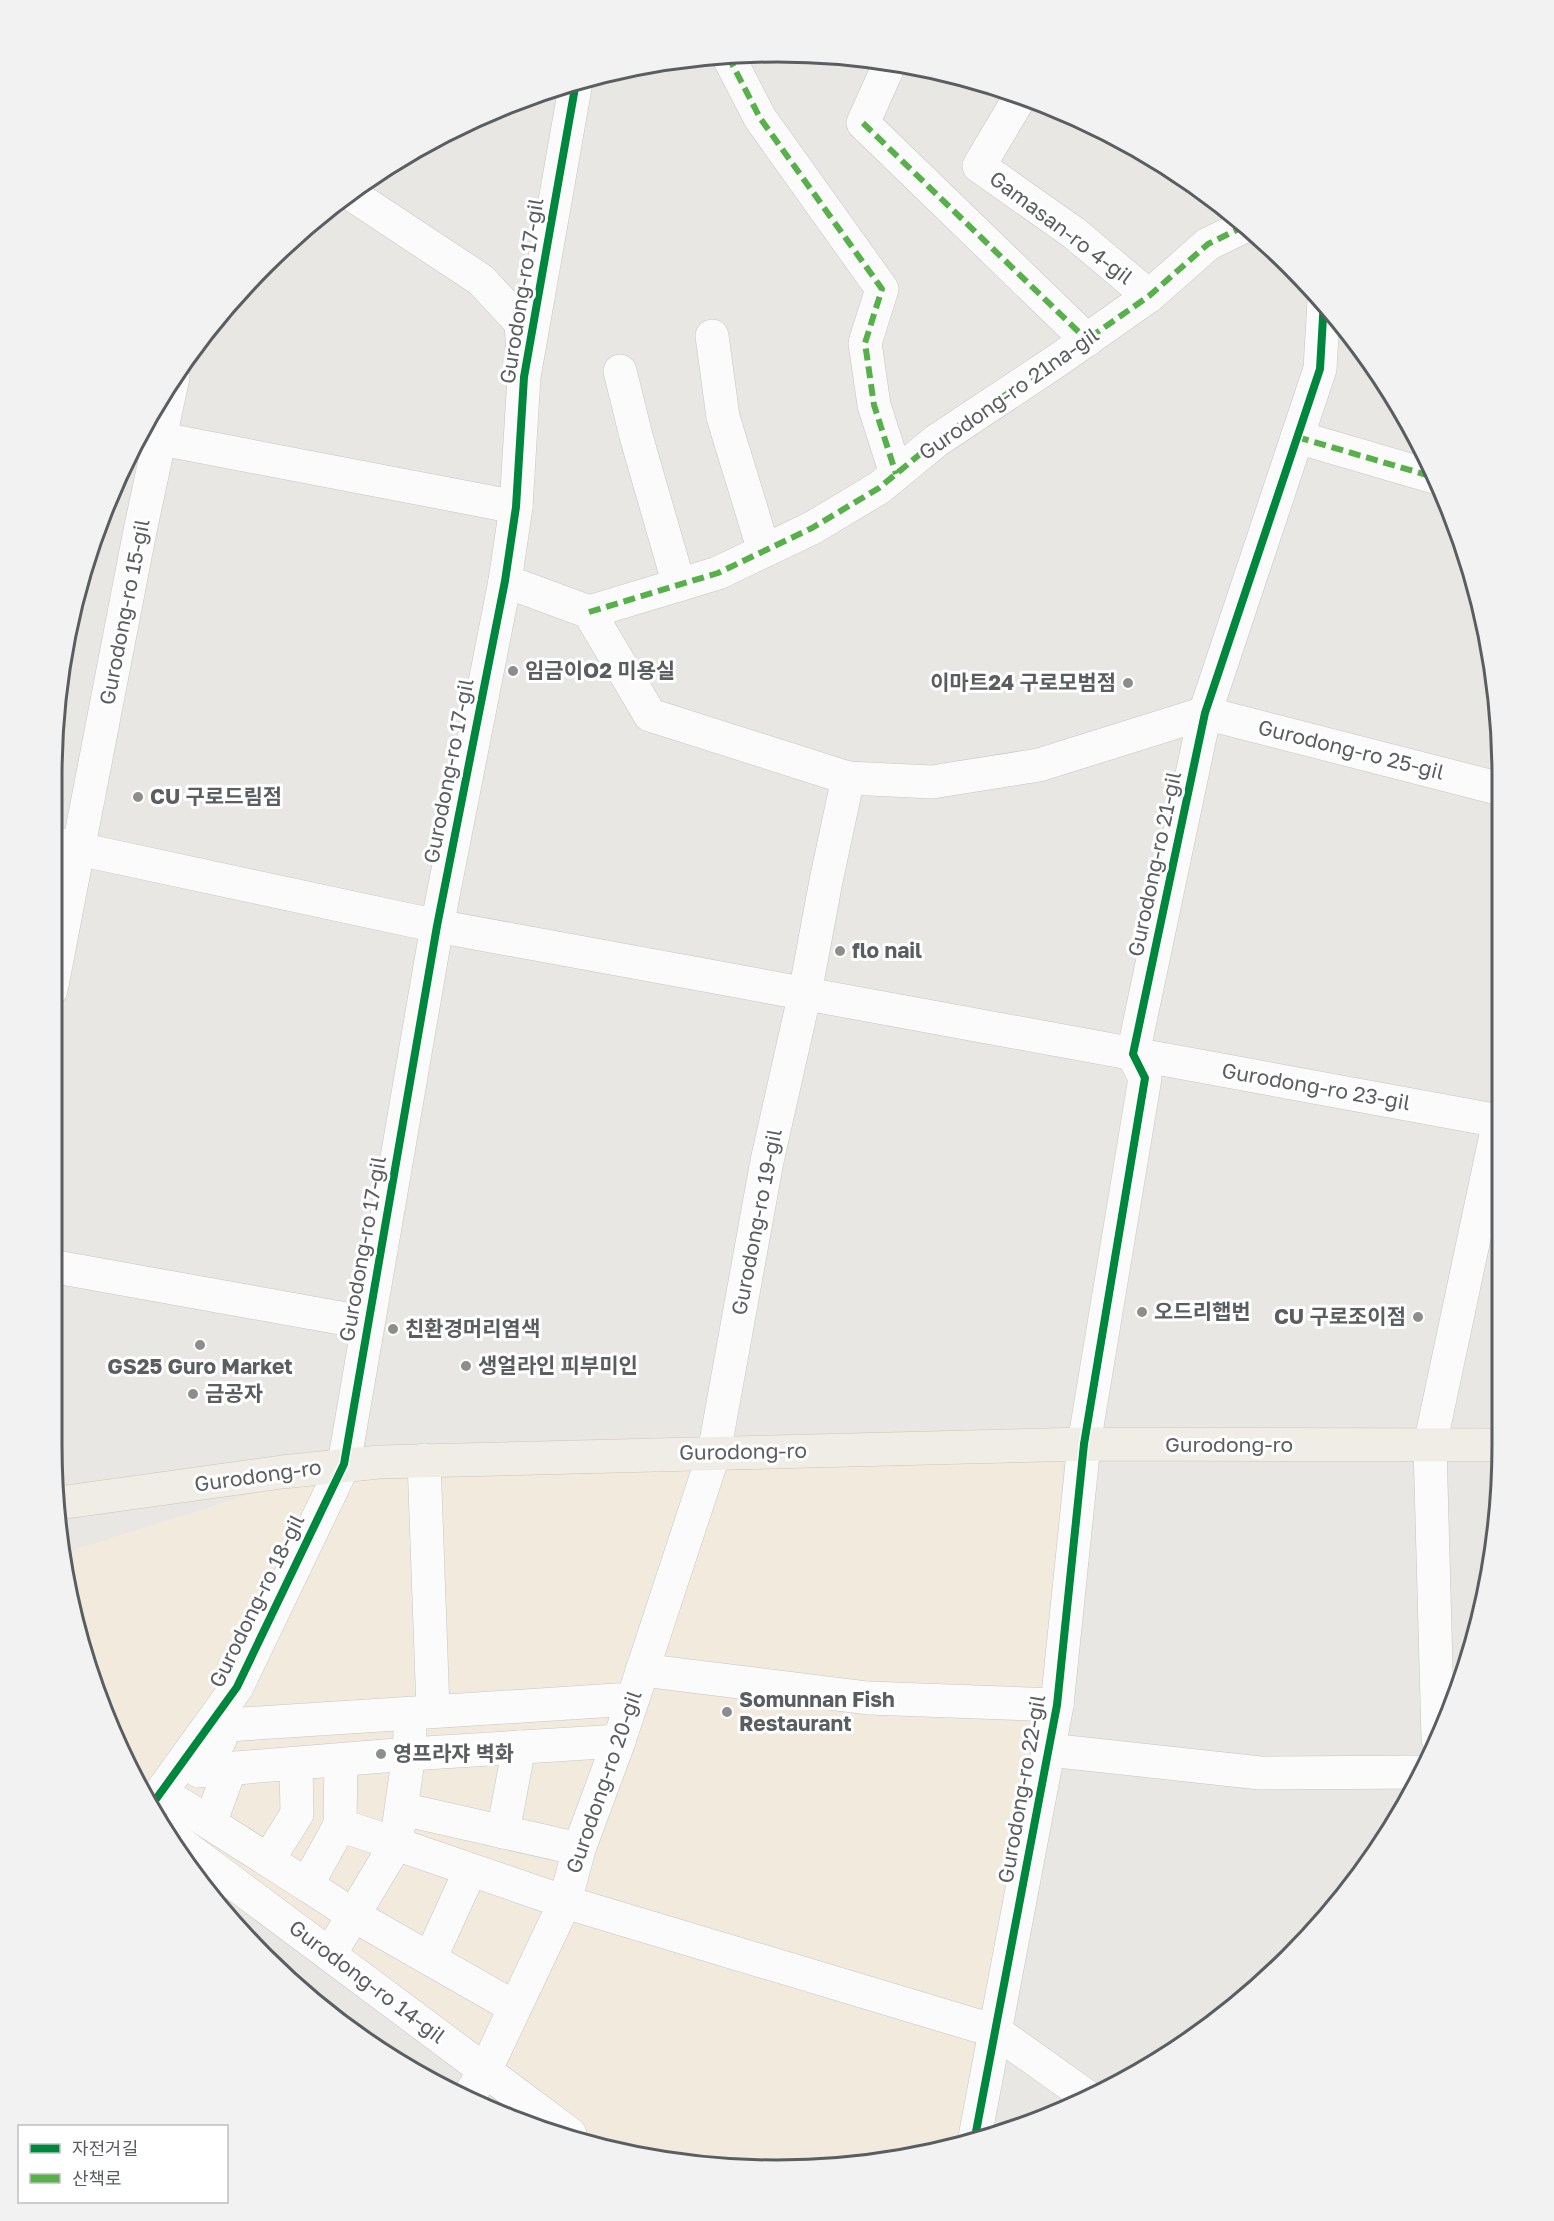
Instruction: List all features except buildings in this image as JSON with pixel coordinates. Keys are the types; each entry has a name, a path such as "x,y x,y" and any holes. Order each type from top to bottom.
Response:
{"main road":[{"name":"Gurodong-ro","path":"64,1502 344,1464 424,1460 1083,1444 1492,1445"}],"street":[{"path":"732,63 760,118 882,289 865,343 874,405 896,474"},
{"path":"887,70 863,123 1087,340"},
{"name":"Gurodong-ro 17-gil","path":"344,1464 437,926 505,581 516,507 524,377 574,91"},
{"name":"Gamasan-ro 4-gil","path":"1017,103 979,166 1074,233 1149,296"},
{"name":"Gurodong-ro 17-gil","path":"357,198 481,280 521,323 524,377"},
{"name":"Gurodong-ro 21na-gil","path":"589,612 717,573 812,528 879,488 936,441 1149,296 1208,244 1238,230"},
{"name":"Gurodong-ro 21-gil","path":"1133,1054 1205,713 1320,369 1323,315"},
{"path":"712,336 723,417 764,551"},
{"path":"620,371 636,436 679,585"},
{"name":"Gurodong-ro 15-gil","path":"62,876 65,845 140,531 150,436 156,422"},
{"path":"150,436 516,507"},
{"path":"1297,437 1425,475"},
{"path":"505,581 589,612 650,715 848,778 932,782 1039,765 1205,713"},
{"name":"Gurodong-ro 25-gil","path":"1205,713 1492,787"},
{"name":"Gurodong-ro 19-gil","path":"714,1453 767,1161 805,993 848,778"},
{"path":"65,845 437,926 1133,1054 1145,1078 1083,1444"},
{"name":"Gurodong-ro 23-gil","path":"1133,1054 1492,1120"},
{"name":"Gurodong-ro 23-gil","path":"1431,1446 1492,1154"},
{"path":"62,1268 369,1323"},
{"name":"Gurodong-ro 22-gil","path":"976,2131 1057,1705 1083,1444"},
{"path":"1431,1446 1438,1719"},
{"name":"Gurodong-ro 20-gil","path":"472,2091 485,2071 565,1902 579,1849 619,1741 714,1453"},
{"path":"330,1954 396,1844 409,1754 422,1711 424,1460"},
{"name":"Gurodong-ro 18-gil","path":"166,1816 220,1726 344,1464"},
{"name":"Gurodong-ro 22-gil","path":"220,1726 422,1711 637,1685 868,1698 1057,1705"},
{"path":"210,1823 220,1726"},
{"path":"166,1817 215,1770 409,1754 619,1741"},
{"path":"503,1832 519,1747"},
{"name":"Gurodong-ro 22-gil","path":"1049,1750 1260,1773 1413,1772"},
{"path":"307,1884 340,1825 341,1760"},
{"path":"268,1860 297,1814 296,1764"},
{"path":"402,1809 579,1849"},
{"path":"167,1818 210,1823 353,1915 514,2007"},
{"name":"Gurodong-ro 14-gil","path":"169,1821 330,1954 558,2125"},
{"path":"340,1825 565,1902 995,2031 1080,2092"},
{"path":"430,1959 470,1870"}],"shaded area":[{"path":"1063,1455 1049,1750 976,2131 917,2146 870,2153 777,2160 730,2158 637,2146 555,2124 194,1858 157,1802 116,1718 99,1674 86,1629 70,1551 344,1464"}],"marked path":[{"path":"732,63 760,118 882,289 865,343 874,405 896,474"},
{"path":"863,123 1087,340"},
{"path":"589,612 718,573 812,528 879,488 936,441 1149,296 1208,244 1238,230"},
{"path":"1297,437 1425,475"}],"cycle path":[{"path":"156,1800 237,1687 344,1464 437,926 505,581 516,507 524,377 574,91"},
{"path":"976,2131 1057,1705 1084,1444 1145,1078 1133,1054 1205,713 1320,369 1323,315"}],"place":[{"name":"임금이O2 미용실","path":"513,671"},
{"name":"이마트24 구로모범점","path":"1128,683"},
{"name":"CU 구로드림점","path":"138,797"},
{"name":"flo nail","path":"840,951"},
{"name":"오드리햅번","path":"1142,1312"},
{"name":"CU 구로조이점","path":"1418,1317"},
{"name":"친환경머리염색","path":"393,1329"},
{"name":"GS25 Guro Market","path":"200,1345"},
{"name":"생얼라인 피부미인","path":"466,1366"},
{"name":"금공자","path":"193,1394"},
{"name":"Somunnan Fish Restaurant","path":"727,1712"},
{"name":"영프라쟈 벽화","path":"381,1754"}]}
